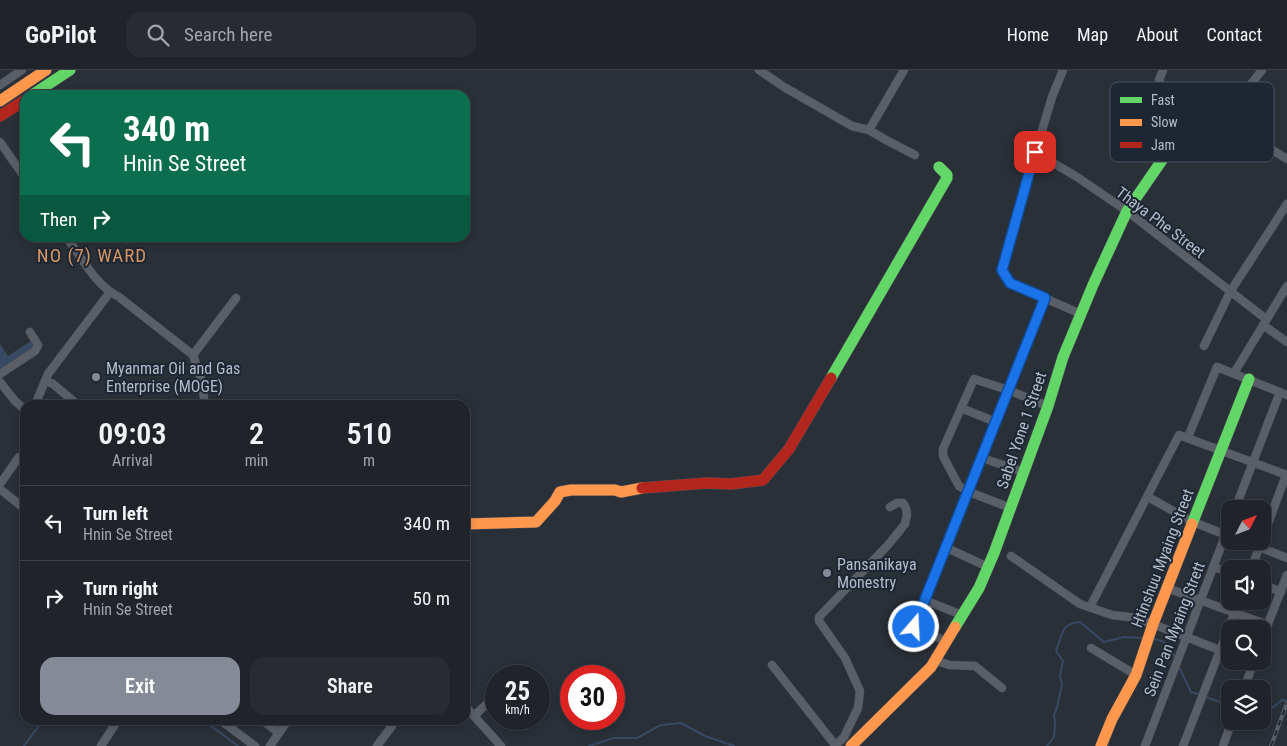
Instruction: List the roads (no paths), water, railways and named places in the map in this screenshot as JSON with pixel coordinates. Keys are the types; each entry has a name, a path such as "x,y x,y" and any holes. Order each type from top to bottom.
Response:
{"street":[{"path":"0,86 22,70"},
{"path":"0,102 46,70"},
{"path":"40,90 70,70"},
{"path":"759,70 784,87 852,126 869,130 915,154"},
{"path":"869,130 904,70"},
{"path":"1063,70 1052,97 1035,152 1002,270 1010,283 1081,314"},
{"path":"1160,82 1163,70"},
{"path":"1253,82 1262,70"},
{"path":"0,116 20,103"},
{"path":"0,142 20,171"},
{"path":"1274,151 1287,159"},
{"name":"Thaya Phe Street","path":"1035,152 1077,177 1126,212 1230,292 1287,342"},
{"name":"Sabel Yone 1 Street","path":"851,746 931,667 979,588 1011,508 1048,406 1063,357 1081,314 1126,212 1161,162"},
{"path":"470,524 536,522 560,492 572,490 615,490 621,492 652,486 706,483 731,484 763,480 789,450 947,178 947,175 939,167"},
{"path":"1204,346 1230,292 1287,204"},
{"path":"70,242 91,271 110,292 193,355 201,379 204,400"},
{"path":"1234,373 1286,288"},
{"path":"36,400 45,381 110,292"},
{"path":"193,355 236,298"},
{"path":"946,641 914,627 1045,298"},
{"path":"0,374 35,351 38,345 30,332"},
{"path":"1188,438 1215,370 1219,367 1284,393 1252,462 1238,500"},
{"path":"1011,508 969,492 956,483 943,456 943,449 974,379 1048,406"},
{"name":"Htinshuu Myaing Street","path":"1102,746 1112,719 1136,675 1153,624 1249,379"},
{"path":"45,381 53,384 72,400"},
{"path":"0,382 20,405"},
{"path":"961,408 996,422"},
{"path":"1090,607 1178,436 1181,434 1286,475 1271,516"},
{"path":"0,484 20,458"},
{"path":"982,458 1024,472"},
{"path":"0,489 20,505"},
{"path":"1148,497 1193,522 1221,532"},
{"path":"772,665 836,746 844,737 858,708 860,691 846,658 819,621 819,617 888,545 904,524 908,515 903,503 897,503 890,508"},
{"path":"947,548 988,566"},
{"path":"1271,549 1287,558"},
{"name":"Sein Pan Myaing Strett","path":"1145,746 1221,550"},
{"path":"1011,556 1080,604 1112,615 1137,618 1220,650"},
{"path":"1213,567 1221,569"},
{"path":"1270,620 1287,575"},
{"path":"1168,588 1255,620"},
{"path":"1271,588 1281,592"},
{"path":"924,600 962,615"},
{"path":"1183,746 1234,612"},
{"path":"1091,648 1136,675"},
{"path":"935,660 950,665 975,666 1002,688"},
{"path":"474,716 485,706"},
{"path":"470,712 501,746"},
{"path":"101,746 115,725"},
{"path":"227,725 255,746"},
{"path":"269,725 279,733"},
{"path":"270,746 285,725"},
{"path":"377,746 392,726"},
{"path":"1223,746 1229,730"}],"water":[{"path":"31,341 35,346 0,370 0,344 8,356"}],"waterway":[{"path":"1047,746 1054,737 1054,715 1062,685 1060,676 1063,661 1056,651 1065,628 1080,622 1104,642 1124,637 1143,638"},
{"path":"1153,639 1167,644 1175,658"},
{"path":"1178,665 1191,692 1201,695"},
{"path":"1205,697 1221,702"},
{"path":"1271,708 1282,700 1287,701"},
{"path":"589,746 614,738 637,738 661,725 681,723 705,736 734,746"},
{"path":"24,746 39,725"},
{"path":"210,725 238,746"}],"railway":[{"path":"1271,746 1287,703"}],"place":[{"name":"Myanmar Oil and Gas Enterprise (MOGE)","path":"96,377"},
{"name":"Pansanikaya Monestry","path":"827,573"}],"district":[{"name":"NO (7) WARD","path":"92,255"}]}
